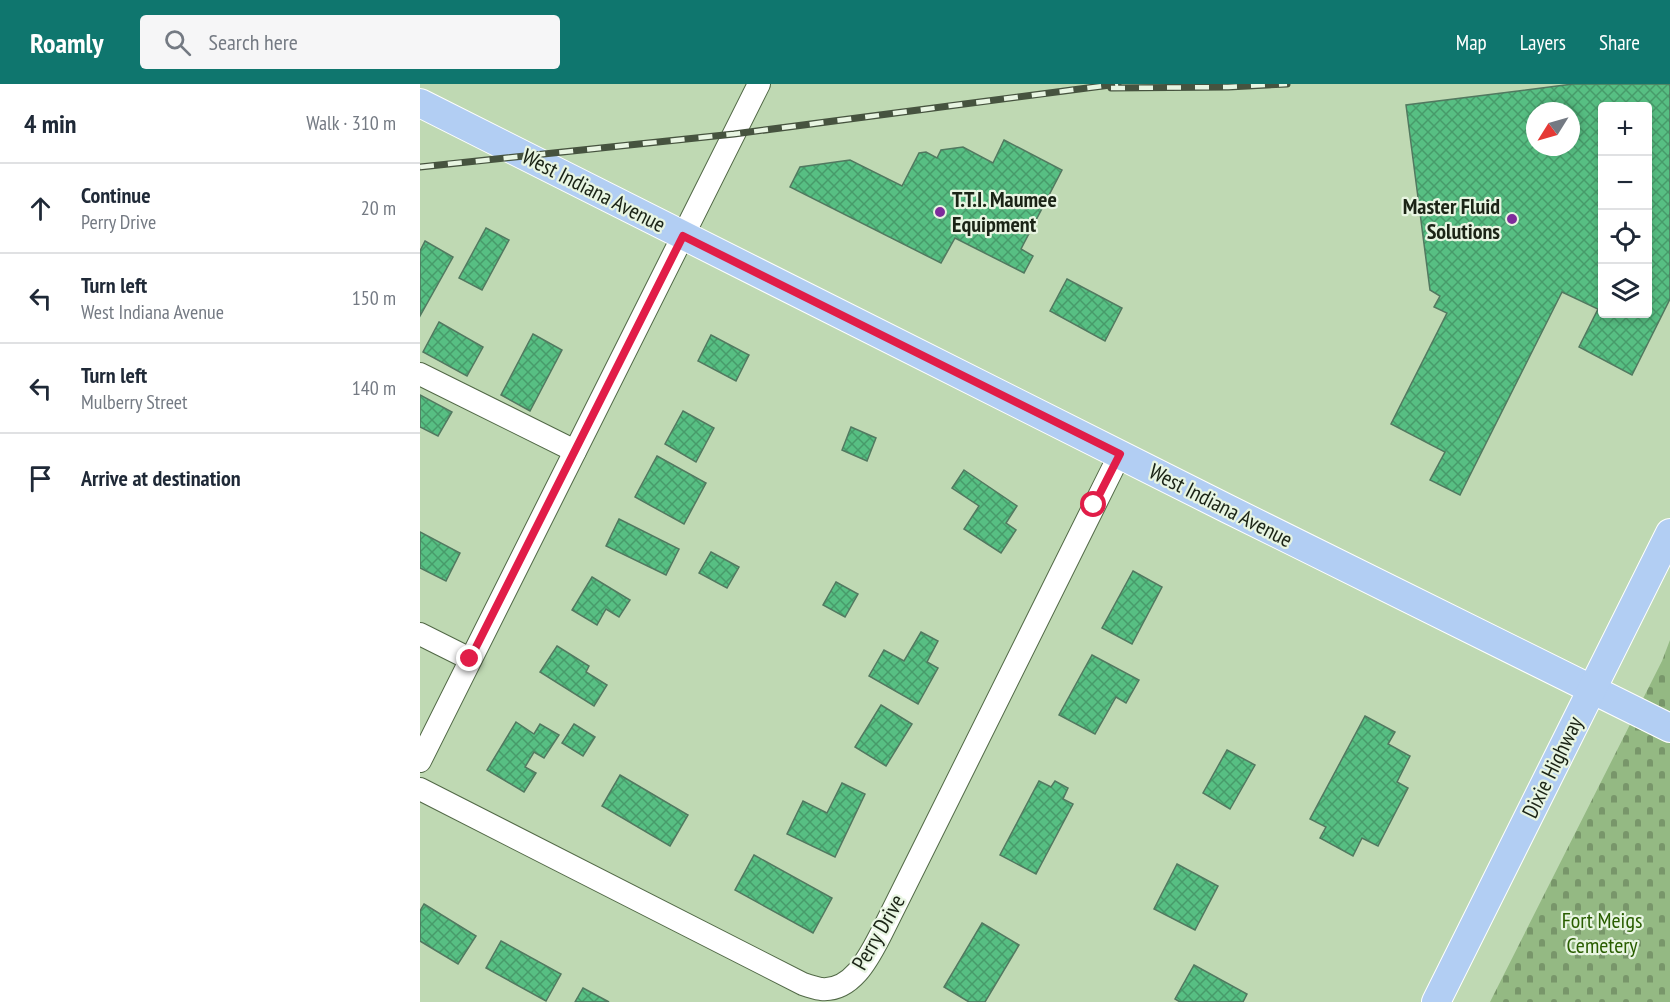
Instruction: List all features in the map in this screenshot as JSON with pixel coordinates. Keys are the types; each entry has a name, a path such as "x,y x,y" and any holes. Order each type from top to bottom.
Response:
{"main road":[{"name":"West Indiana Avenue","path":"420,103 1670,728"},
{"name":"Dixie Highway","path":"1436,1002 1670,533"}],"street":[{"path":"420,761 759,84"},
{"path":"420,374 575,451"},
{"name":"Perry Drive","path":"420,789 803,984 820,989 833,989 859,970 882,932 1120,454"},
{"path":"420,634 470,659"}],"green space":[{"name":"Fort Meigs Cemetery","path":"1670,640 1670,1002 1490,1002 1662,661"}],"building":[{"name":"Master Fluid Solutions","path":"1573,84 1670,84 1670,299 1632,375 1579,347 1598,309 1562,292 1460,495 1430,480 1445,452 1391,424 1447,313 1434,307 1440,296 1430,290 1406,105"},
{"name":"T.T.I. Maumee Equipment","path":"1004,140 1062,170 1021,249 1033,256 1024,273 955,238 941,263 790,187 800,167 850,160 902,186 919,153 926,152 937,158 941,150 963,147 993,163"},
{"path":"486,228 509,240 482,290 459,278"},
{"path":"425,241 453,257 420,316 420,251"},
{"path":"1067,279 1122,308 1105,341 1050,311"},
{"path":"439,322 483,347 467,376 423,352"},
{"path":"533,334 562,350 530,411 501,395"},
{"path":"711,335 749,355 736,381 698,361"},
{"path":"420,395 452,412 438,436 420,427"},
{"path":"683,411 714,428 696,462 665,444"},
{"path":"851,427 876,438 867,461 842,450"},
{"path":"657,456 706,483 684,524 635,497"},
{"path":"964,470 1017,506 1006,523 1016,530 1001,553 964,529 979,506 952,488"},
{"path":"619,519 679,549 666,575 606,546"},
{"path":"420,532 460,553 446,581 420,568"},
{"path":"711,552 739,567 727,588 699,573"},
{"path":"1133,571 1162,587 1132,644 1102,628"},
{"path":"592,577 630,600 619,617 606,609 597,625 572,610"},
{"path":"836,582 858,594 845,617 823,605"},
{"path":"921,632 938,641 927,662 938,668 918,704 869,676 884,650 904,661"},
{"path":"557,646 589,666 586,672 607,685 594,706 540,672"},
{"path":"1092,655 1139,680 1126,703 1116,697 1095,734 1059,715"},
{"path":"881,705 912,724 886,766 855,747"},
{"path":"1365,716 1395,732 1388,744 1410,756 1397,782 1408,788 1378,846 1362,838 1353,856 1320,838 1326,827 1310,819"},
{"path":"516,722 534,734 540,724 559,735 544,758 534,752 525,767 536,773 524,792 487,770"},
{"path":"574,724 595,737 583,756 562,743"},
{"path":"1227,750 1255,765 1230,809 1203,793"},
{"path":"620,775 688,815 670,846 602,806"},
{"path":"1039,781 1051,787 1055,781 1068,788 1063,799 1073,804 1036,874 1000,855"},
{"path":"842,783 865,794 835,857 787,834 803,801 827,813"},
{"path":"754,855 832,898 813,933 735,890"},
{"path":"1177,864 1218,886 1195,930 1154,909"},
{"path":"424,904 476,936 458,964 420,941 420,911"},
{"path":"982,923 1019,945 985,1002 969,1002 944,987"},
{"path":"501,941 561,974 546,1001 486,968"},
{"path":"1194,965 1247,994 1243,1002 1180,1002 1175,999"},
{"path":"583,988 609,1002 575,1002"}],"railway":[{"path":"420,167 734,134 1118,84"},
{"path":"1111,88 1287,84"}],"place":[{"name":"T.T.I. Maumee Equipment","path":"940,212"},
{"name":"Master Fluid Solutions","path":"1512,219"}],"route":[{"path":"470,659 683,236 1120,454 1094,505"}]}
